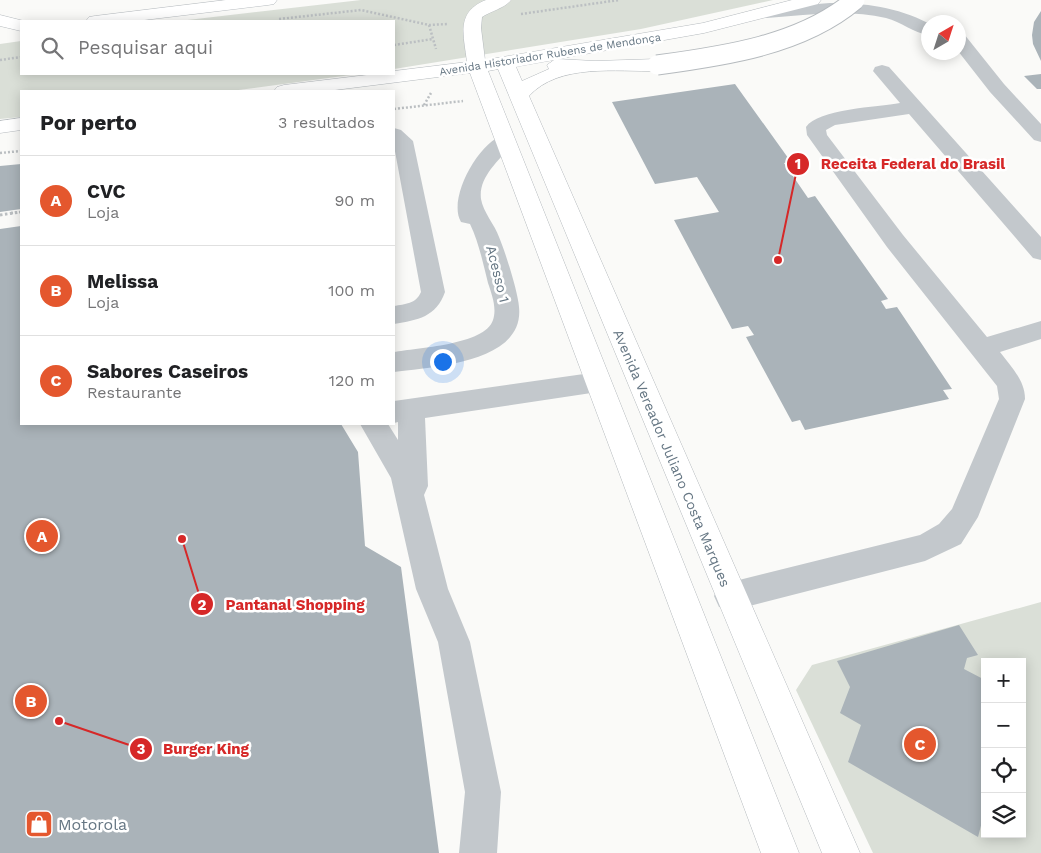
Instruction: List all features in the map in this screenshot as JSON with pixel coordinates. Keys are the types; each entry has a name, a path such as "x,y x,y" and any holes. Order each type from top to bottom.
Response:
{"main road":[{"path":"103,20 268,0"},
{"path":"502,0 481,9 474,15 472,22 477,67 780,853"},
{"name":"Avenida Historiador Rubens de Mendonça","path":"292,90 505,63 704,28 768,13 812,0"},
{"path":"505,63 584,66 658,65 700,59 791,35 825,21 848,8 855,0"},
{"path":"0,20 20,26"},
{"path":"0,34 20,32"},
{"name":"Avenida Vereador Juliano Costa Marques","path":"505,63 730,596 841,853"},
{"path":"518,96 523,89 547,76 584,66"},
{"path":"0,127 20,124"}],"lane":[{"path":"768,13 863,3 921,19"},
{"path":"966,48 997,88 1038,131"},
{"path":"964,60 997,88"},
{"path":"882,71 1041,252"},
{"path":"730,596 925,547 950,534 963,517 1012,399 1012,390 1008,382 895,241 817,135 816,127 830,120 913,107"},
{"path":"395,135 403,141 433,292 431,301 417,312 395,315"},
{"name":"Acesso 1","path":"395,362 472,349 483,345 498,334 505,321 507,307 488,236 469,198 473,180 492,152 504,141"},
{"path":"980,349 1041,330"},
{"path":"414,510 403,411 598,382"},
{"path":"375,425 405,476 432,589 454,642 471,721 483,792 478,853"}],"path":[{"path":"270,20 362,10 428,25 472,22 619,0"},
{"path":"428,25 438,55"},
{"path":"395,45 433,39"},
{"path":"0,60 20,57"},
{"path":"395,109 470,101"},
{"path":"0,153 20,151"},
{"path":"0,215 20,212"}],"shaded area":[{"path":"361,0 773,0 641,29 395,69 395,20 188,20"},
{"path":"20,41 20,75 351,75 238,90 20,90 20,117 0,119 0,44"},
{"path":"1041,602 1041,853 873,853 796,690 812,665"}],"building":[{"path":"1041,11 1041,61 1033,44 1032,35 1034,22"},
{"path":"1041,74 1041,89 1037,89 1024,76"},
{"path":"735,84 791,162 784,163 808,198 815,196 888,299 881,301 886,309 897,307 952,389 943,390 949,399 805,430 800,420 792,422 746,337 754,335 748,326 732,329 674,220 719,212 697,177 655,184 612,102"},
{"path":"20,164 20,209 0,212 0,166"},
{"path":"20,226 20,425 342,425 358,452 365,546 401,567 439,853 0,853 0,229"},
{"path":"959,625 978,655 967,658 964,669 981,678 981,825 978,837 848,762 861,725 840,713 850,687 837,661"}],"place":[{"name":"Receita Federal do Brasil","path":"778,260"},
{"name":"CVC","path":"42,536"},
{"name":"Pantanal Shopping","path":"182,539"},
{"name":"Melissa","path":"31,701"},
{"name":"Burger King","path":"59,721"},
{"name":"Sabores Caseiros","path":"920,744"},
{"name":"Motorola","path":"39,824"}]}
